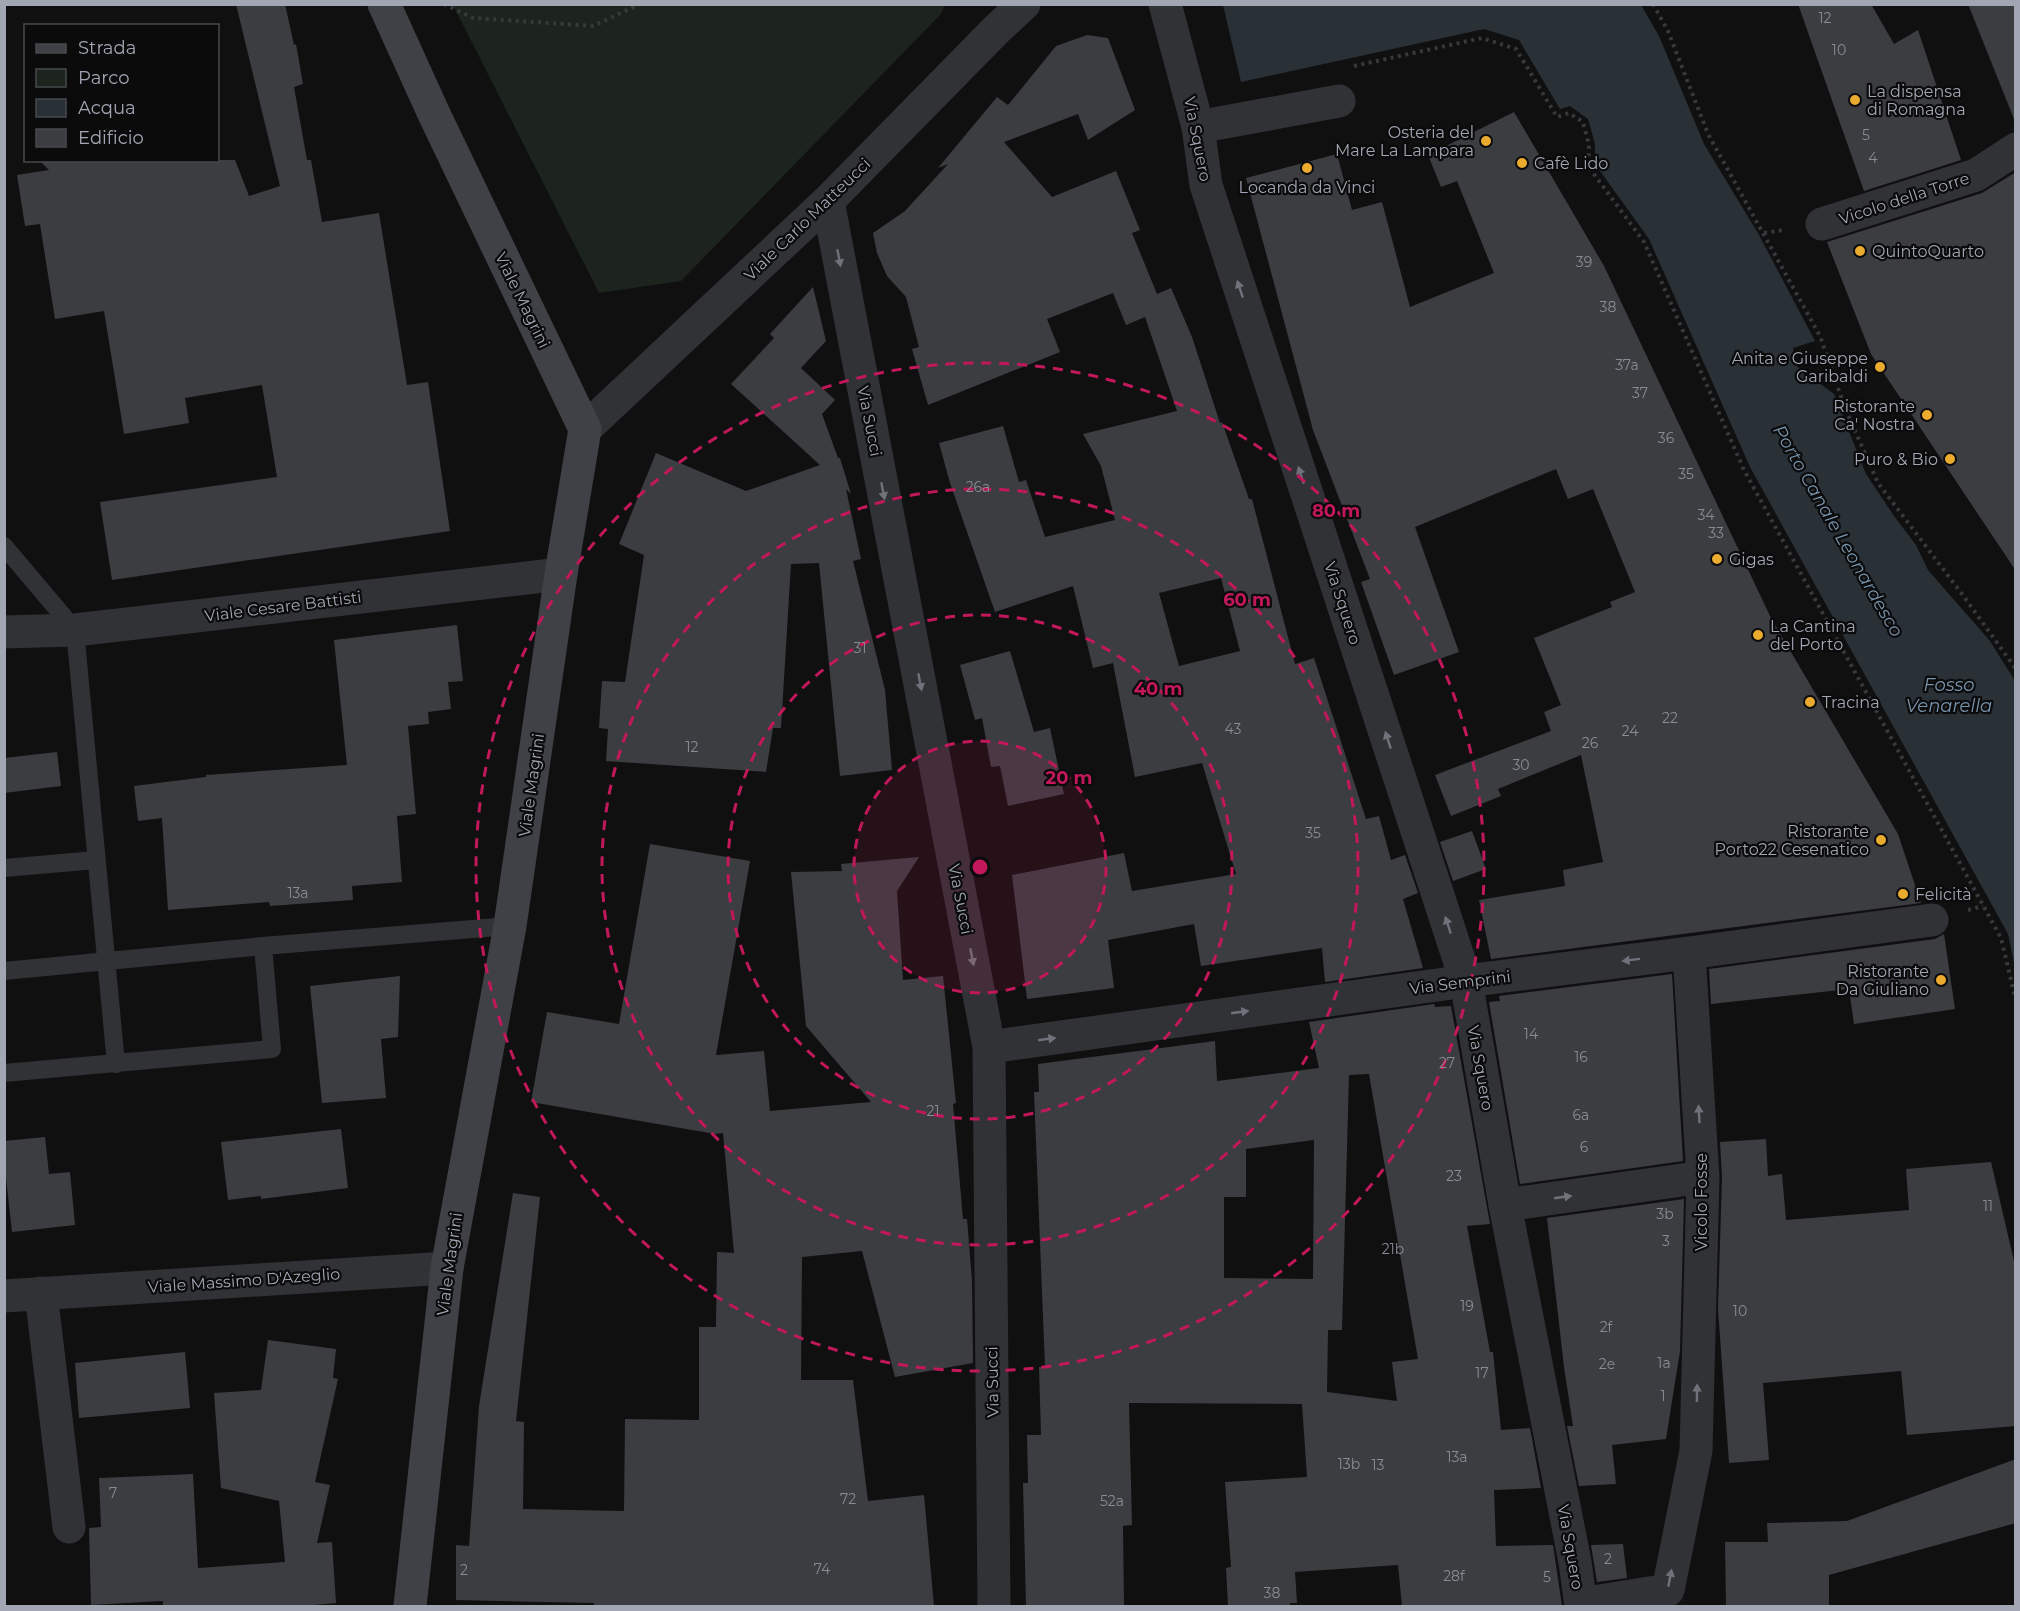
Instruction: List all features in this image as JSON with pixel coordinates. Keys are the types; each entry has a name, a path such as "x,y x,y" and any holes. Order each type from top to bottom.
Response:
{"street":[{"name":"Viale Magrini","path":"384,4 434,114 585,429 561,574 510,926 447,1268 410,1606"},
{"name":"Viale Carlo Matteucci","path":"585,429 828,201 1024,4"},
{"name":"Via Squero","path":"1165,4 1198,127 1206,185 1466,981 1505,1205 1575,1562 1581,1605"},
{"path":"1198,127 1339,101"},
{"name":"Vicolo della Torre","path":"1822,224 1976,175 2016,149"},
{"name":"Via Succi","path":"828,201 989,1047 994,1606"},
{"name":"Viale Cesare Battisti","path":"4,632 75,630 561,574"},
{"name":"Via Semprini","path":"989,1047 1932,920"},
{"name":"Vicolo Fosse","path":"1581,1605 1668,1590 1696,1451 1702,1178 1689,953"},
{"path":"1505,1205 1702,1178"},
{"name":"Viale Massimo D'Azeglio","path":"4,1296 447,1268"},
{"path":"41,1293 69,1527"}],"lane":[{"path":"4,546 75,630 116,1064"},
{"path":"4,868 96,860"},
{"path":"4,971 263,946 510,926"},
{"path":"4,1073 272,1049 263,946"}],"path":[{"path":"444,4 473,18 593,26 640,4"},
{"path":"1653,4 1668,31 1708,134 1820,336 1845,408 1878,483 2016,669"},
{"path":"1346,68 1482,38 1516,49 1557,117 1569,113 1583,122 1589,145 1588,166 1644,242 1744,470 2001,938 2016,1001"}],"green space":[{"path":"453,5 945,5 941,14 681,281 599,293"}],"water":[{"name":"Fosso Venarella","path":"1223,5 1641,5 1659,36 1704,144 1759,235 1815,341 1793,348 1795,365 1834,394 1866,474 1916,545 1928,570 1990,641 2015,681 2015,967 2008,934 1750,467 1649,239 1595,164 1595,144 1588,119 1570,106 1560,109 1519,40 1484,29 1241,82"}],"building":[{"path":"236,4 285,4 294,45 296,44 303,84 294,87 307,160 311,160 322,222 379,213 407,385 428,382 450,531 112,580 100,502 277,477 262,385 185,398 189,423 124,434 104,311 55,319 40,224 25,226 17,175 49,170 41,162 219,162 219,160 235,160 249,196 280,186"},
{"path":"1798,4 1871,4 1894,44 1918,30 1961,160 1864,191"},
{"path":"1968,4 2016,4 2016,119 2014,119"},
{"path":"1087,35 1108,38 1135,110 1088,140 1078,114 1004,142 1052,197 1116,171 1140,230 1132,233 1157,294 1171,288 1192,337 1220,423 1222,422 1249,499 1252,499 1295,664 1314,658 1366,819 1379,816 1391,860 1405,855 1418,893 1403,899 1423,968 1325,982 1322,948 1201,966 1194,924 1108,940 1114,988 1027,999 1012,875 1124,853 1132,891 1236,874 1202,763 1135,777 1113,663 1093,668 1073,586 995,612 950,483 939,443 1003,426 1019,482 1026,480 1045,537 1115,520 1101,466 1083,434 1177,411 1145,317 1126,325 1113,293 1047,319 1060,352 928,405 912,349 919,347 906,297 887,276 877,253 873,233 905,211 948,164 938,168 997,97 1008,105 1056,46","holes":["1221,578 1240,651 1179,666 1159,593"]},
{"path":"1514,112 1604,266 1771,618 1898,834 1921,903 1491,959 1479,900 1565,886 1563,870 1603,862 1581,755 1498,789 1501,796 1451,816 1435,775 1551,731 1544,712 1561,705 1534,638 1612,607 1610,602 1635,592 1593,489 1568,499 1556,469 1415,527 1459,652 1394,675 1361,582 1370,579 1313,430 1246,178 1337,154 1352,210 1382,202 1410,307 1494,273 1457,181 1441,187 1428,155"},
{"path":"2016,172 2016,571 1871,354 1827,242 1982,193"},
{"path":"813,287 826,341 801,368 835,400 822,414 838,458 840,458 851,494 846,489 861,559 853,561 885,690 892,770 840,776 819,563 791,564 781,728 773,728 766,772 606,761 608,729 599,728 602,681 625,682 644,555 619,544 656,453 746,491 820,465 731,384 774,338 770,334"},
{"path":"457,625 463,681 448,682 451,709 428,712 429,724 408,726 416,814 397,816 402,882 352,886 353,900 270,906 269,902 168,910 162,818 138,821 134,786 206,777 206,775 347,765 334,640"},
{"path":"1010,651 1034,732 1050,728 1064,794 1008,806 1000,766 991,767 982,718 975,720 960,665"},
{"path":"57,752 61,786 4,793 4,758"},
{"path":"1472,831 1486,869 1453,881 1440,842"},
{"path":"650,844 750,861 716,1055 764,1051 770,1111 871,1102 806,1026 791,872 842,871 841,864 919,857 897,891 903,980 943,976 956,1103 953,1104 963,1219 967,1219 972,1280 973,1363 895,1377 862,1251 802,1257 801,1380 853,1380 868,1501 924,1495 934,1606 594,1606 594,1603 456,1600 456,1545 469,1546 479,1406 513,1193 540,1197 516,1421 524,1422 523,1509 624,1511 625,1419 699,1420 699,1327 716,1327 717,1252 734,1253 723,1133 715,1134 531,1102 547,1012 619,1024"},
{"path":"1944,934 1955,1009 1854,1024 1849,989 1711,1004 1709,969 1935,939"},
{"path":"1672,974 1683,1161 1520,1184 1489,1002 1500,1001 1499,996"},
{"path":"400,976 398,1037 381,1039 386,1098 322,1103 310,986"},
{"path":"1434,1004 1435,1007 1451,1006 1490,1224 1467,1226 1490,1352 1493,1352 1501,1430 1530,1428 1541,1488 1494,1490 1496,1546 1553,1545 1562,1606 1402,1606 1398,1565 1295,1572 1297,1603 1290,1603 1290,1606 1228,1606 1226,1568 1231,1567 1225,1482 1307,1477 1302,1404 1129,1403 1132,1525 1123,1526 1124,1606 1026,1606 1023,1483 1028,1483 1027,1435 1041,1435 1039,1367 1045,1367 1034,1092 1039,1092 1038,1064 1215,1041 1217,1081 1319,1068 1309,1022","holes":["1369,1074 1418,1359 1392,1362 1397,1401 1327,1392 1328,1330 1342,1330 1349,1075","1314,1140 1313,1279 1224,1278 1224,1197 1246,1197 1246,1149"]},
{"path":"341,1129 348,1188 261,1199 261,1196 228,1200 221,1142"},
{"path":"45,1137 49,1174 70,1172 75,1225 12,1232 4,1141"},
{"path":"1766,1139 1768,1176 1782,1174 1786,1220 1909,1210 1906,1169 1991,1162 2016,1270 2016,1426 1907,1435 1901,1371 1763,1383 1769,1460 1729,1463 1718,1309 1722,1177 1720,1142"},
{"path":"1684,1199 1680,1351 1666,1439 1612,1445 1616,1484 1579,1486 1567,1426 1573,1426 1547,1218"},
{"path":"268,1340 336,1349 333,1378 338,1379 315,1482 330,1485 317,1543 332,1542 336,1603 302,1606 163,1606 163,1601 91,1605 89,1528 101,1527 99,1478 193,1474 198,1568 285,1562 279,1501 221,1488 214,1393 261,1390"},
{"path":"185,1352 190,1408 79,1418 75,1363"},
{"path":"2016,1459 2016,1523 1829,1575 1829,1606 1726,1606 1725,1542 1768,1542 1767,1523 1847,1521"},
{"path":"1623,1544 1627,1578 1597,1582 1591,1545"}],"place":[{"name":"La dispensa di Romagna","path":"1855,100"},
{"name":"Osteria del Mare La Lampara","path":"1486,141"},
{"name":"Cafè Lido","path":"1522,163"},
{"name":"Locanda da Vinci","path":"1307,168"},
{"name":"QuintoQuarto","path":"1860,251"},
{"name":"Anita e Giuseppe Garibaldi","path":"1880,367"},
{"name":"Ristorante Ca' Nostra","path":"1927,415"},
{"name":"Puro & Bio","path":"1950,459"},
{"name":"Gigas","path":"1717,559"},
{"name":"La Cantina del Porto","path":"1758,635"},
{"name":"Tracina","path":"1810,702"},
{"name":"Ristorante Porto22 Cesenatico","path":"1881,840"},
{"name":"Felicità","path":"1903,894"},
{"name":"Ristorante Da Giuliano","path":"1941,980"}],"water label":[{"name":"Porto Canale Leonardesco","path":"1838,531"}]}
